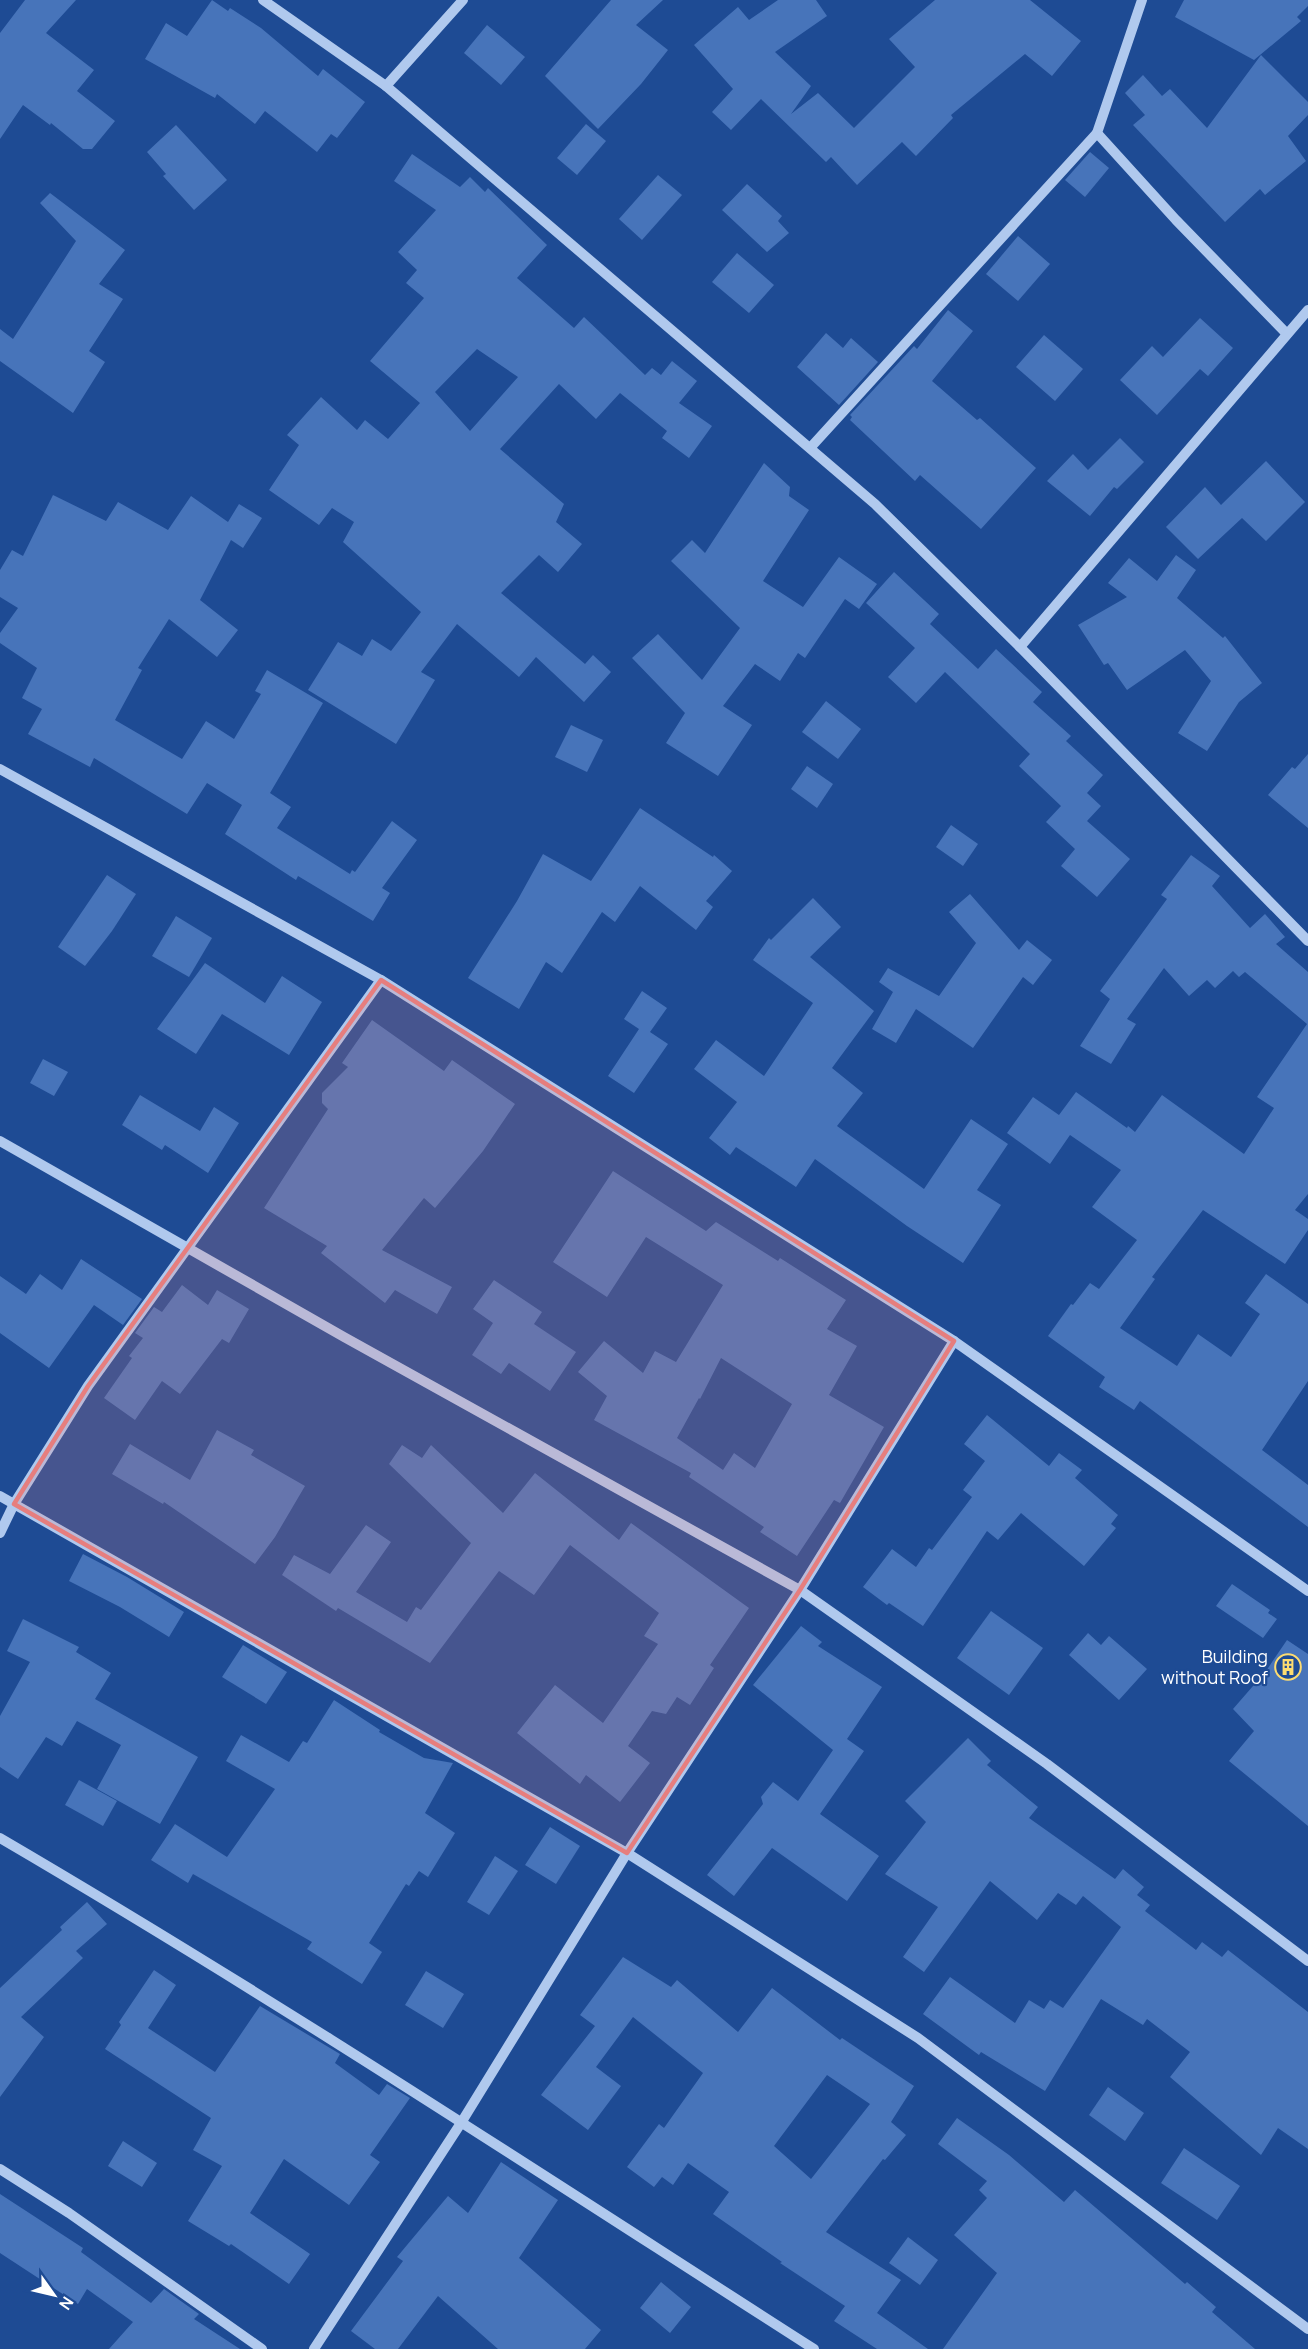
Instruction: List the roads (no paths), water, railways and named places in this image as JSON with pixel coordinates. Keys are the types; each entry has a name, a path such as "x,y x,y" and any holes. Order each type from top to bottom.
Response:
{"street":[{"path":"263,0 386,86 875,504 1020,647 1308,941"},
{"path":"386,86 463,0"},
{"path":"811,447 1097,133 1142,0"},
{"path":"1097,133 1176,220 1287,334"},
{"path":"1020,647 1308,310"},
{"path":"0,769 381,980 954,1341 1308,1591"},
{"path":"0,1533 14,1504 88,1386 381,980"},
{"path":"0,1141 355,1343 800,1590 1047,1764 1308,1961"},
{"path":"314,2349 461,2123 627,1853 800,1590 954,1341"},
{"path":"0,1496 627,1853 918,2038 1308,2329"},
{"path":"0,1838 95,1894 461,2123 814,2349"},
{"path":"0,2169 69,2213 262,2349"}],"place":[{"name":"Building without Roof","path":"1288,1667"}]}
